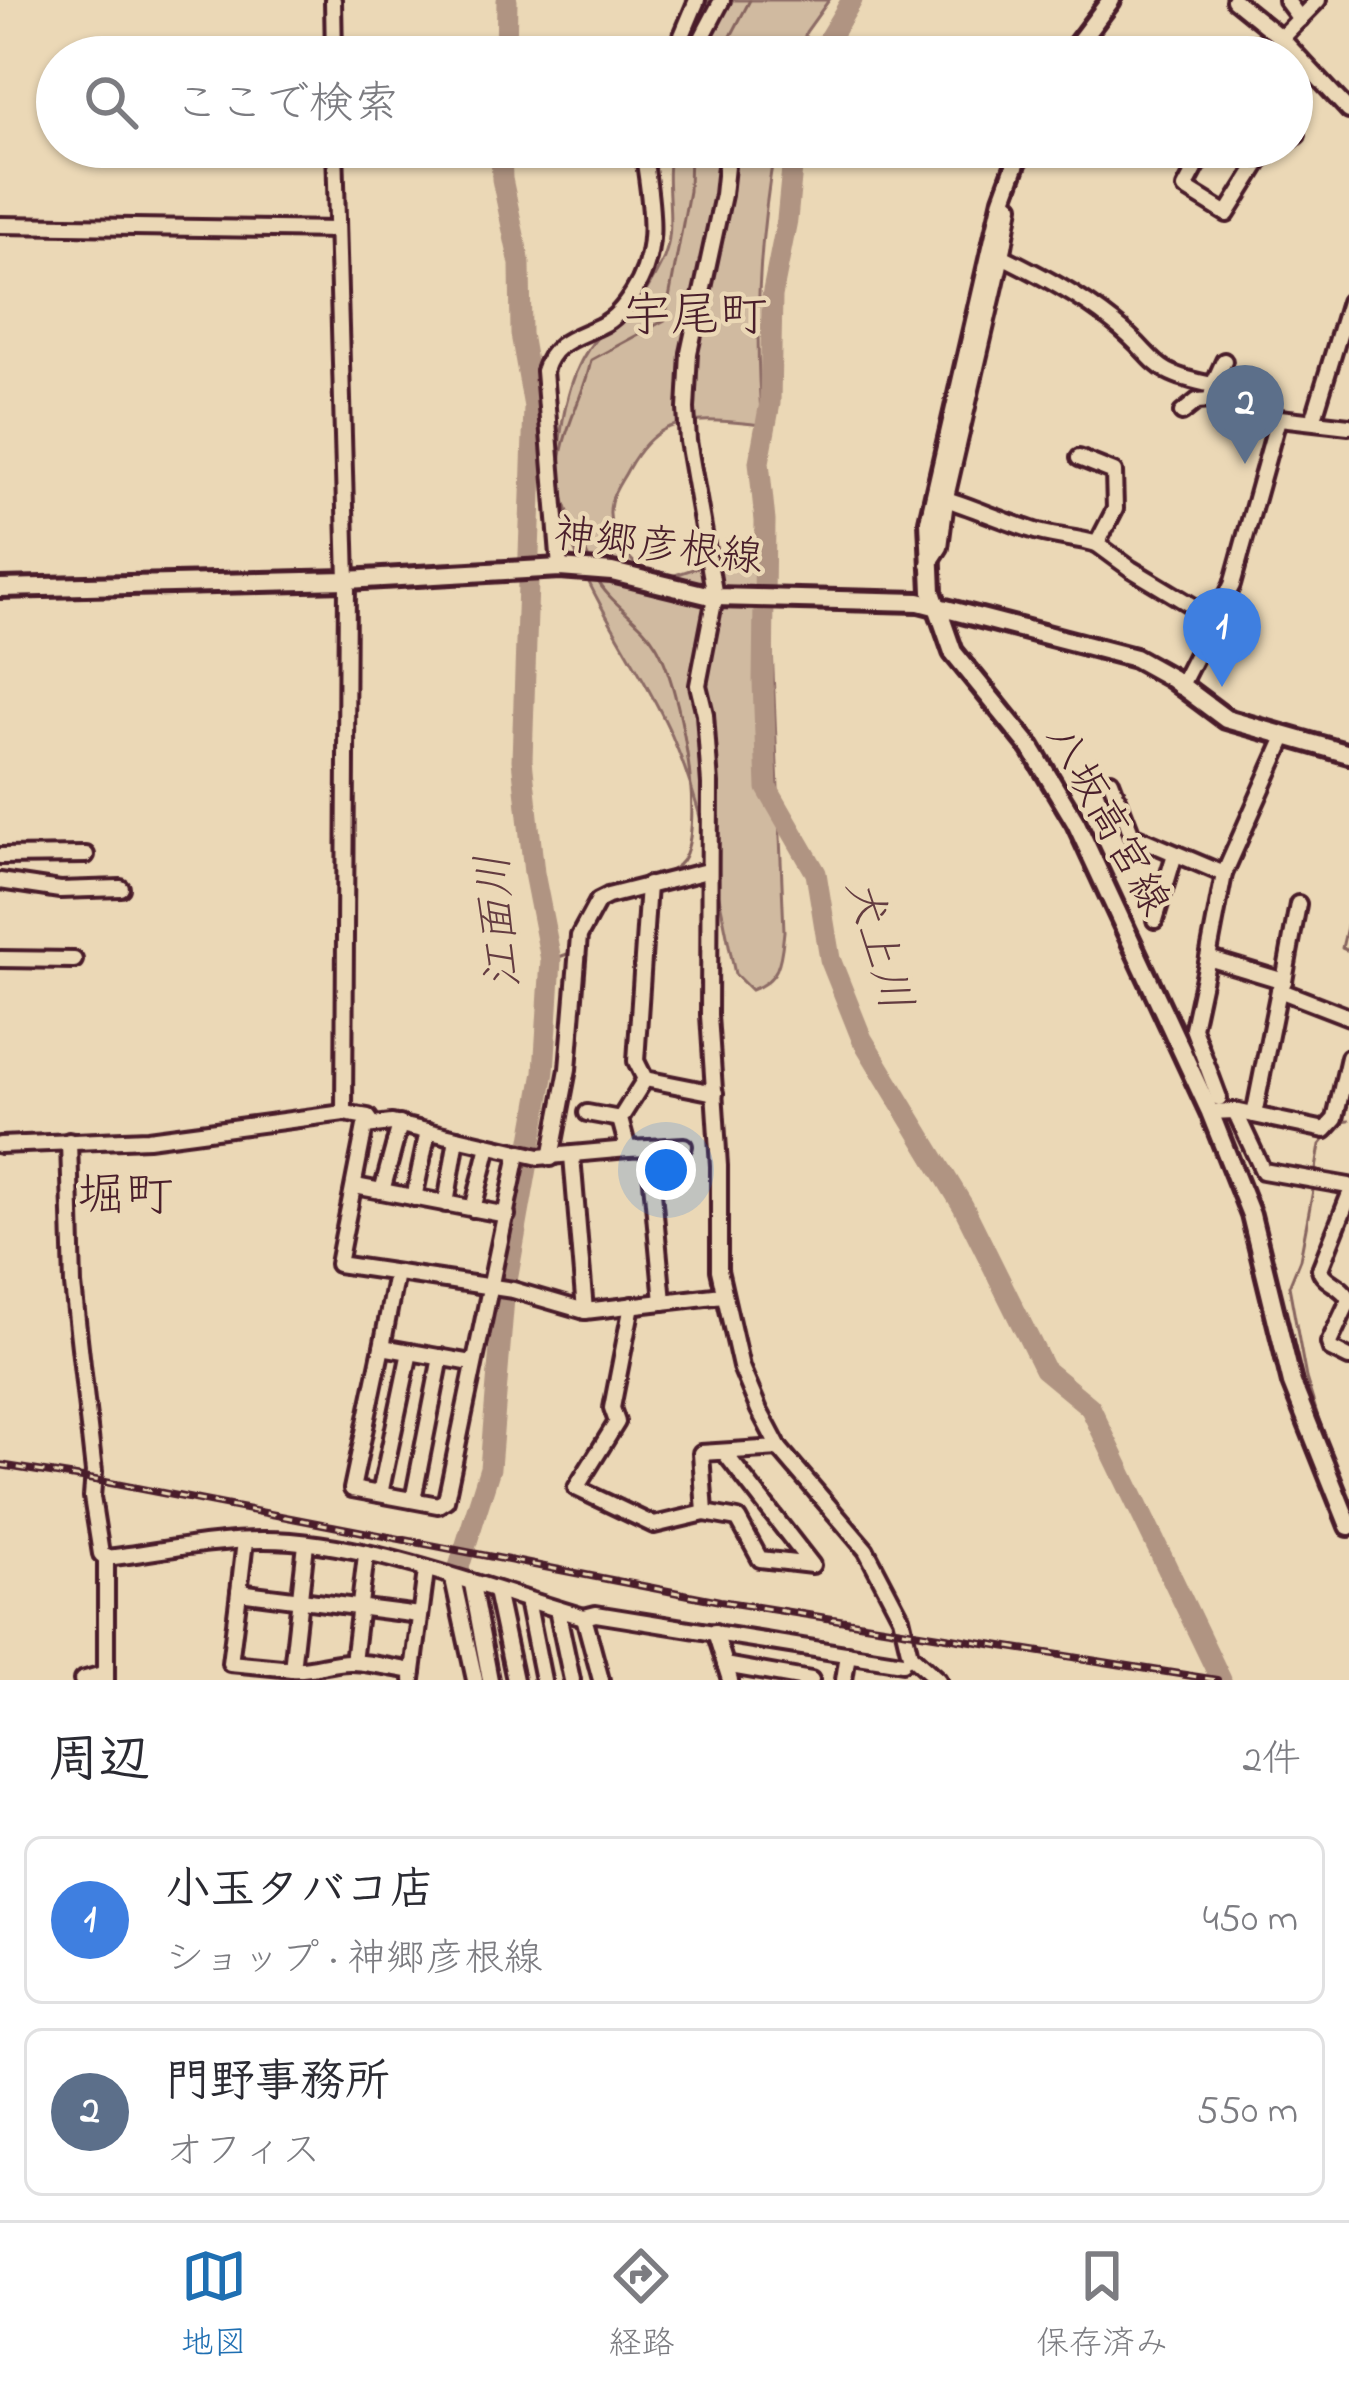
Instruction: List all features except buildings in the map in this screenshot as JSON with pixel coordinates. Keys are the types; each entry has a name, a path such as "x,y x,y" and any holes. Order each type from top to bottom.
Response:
{"main road":[{"path":"1084,36 1111,0"},
{"name":"八坂高宮線","path":"1015,168 929,521 928,604 953,652 1031,748 1076,823 1215,1105 1251,1214 1292,1383 1349,1524"},
{"name":"神郷彦根線","path":"0,588 346,580 560,568 612,572 720,597 928,604 1135,658 1226,719 1349,754"}],"street":[{"path":"333,0 334,36"},
{"path":"682,36 698,0"},
{"path":"703,36 722,0"},
{"path":"1234,0 1279,36"},
{"path":"1286,0 1300,20"},
{"path":"1283,36 1318,0"},
{"path":"1313,77 1349,111"},
{"path":"336,168 346,580 344,1113"},
{"path":"560,568 544,370 558,346 620,313 642,278 653,231 646,168"},
{"path":"726,168 689,353 686,409 688,441 720,597 698,685 710,784 707,871 723,1295 741,1367 779,1448 866,1550 901,1617 906,1659 893,1680"},
{"path":"1196,168 1185,188 1227,214 1256,168"},
{"path":"929,564 940,547 946,499 1002,256 1011,206 1004,200"},
{"path":"0,225 337,230"},
{"path":"1002,256 1114,323 1162,372 1212,392 1245,414 1349,426"},
{"path":"1313,421 1349,302"},
{"path":"1182,413 1212,392 1224,361"},
{"path":"1180,688 1232,585 1278,418"},
{"path":"1079,458 1114,472 1115,508 1097,544"},
{"path":"946,499 1008,518 1032,531 1097,544 1214,619"},
{"path":"1286,737 1224,874 1193,1028 1215,1105 1325,1130 1335,1119 1349,1057"},
{"path":"1111,781 1132,835 1224,874"},
{"path":"1155,920 1174,854"},
{"path":"0,856 86,855"},
{"path":"396,1273 352,1489 438,1505 446,1499 472,1363 501,1289 507,1215 568,1069 579,936 598,901 707,871"},
{"path":"0,881 60,890 122,888"},
{"path":"645,1078 636,1061 648,885"},
{"path":"1254,1114 1298,904"},
{"path":"1208,958 1349,1017"},
{"path":"0,959 74,960"},
{"path":"645,1078 715,1093"},
{"path":"628,1149 620,1118 645,1078"},
{"path":"1234,1111 1263,1171 1349,1186"},
{"path":"0,1145 148,1139 344,1113 368,1117 373,1124"},
{"path":"587,1113 620,1118"},
{"path":"684,1146 533,1156 400,1124 365,1126 338,1264 501,1289 585,1311 723,1295"},
{"path":"382,1192 400,1124"},
{"path":"414,1198 428,1131"},
{"path":"446,1204 457,1138"},
{"path":"68,1141 74,1285 94,1472 92,1496 101,1554 106,1558 245,1541 306,1544 426,1570 584,1617 617,1616 906,1659 938,1680"},
{"path":"473,1209 489,1146"},
{"path":"649,1148 663,1302"},
{"path":"572,1156 585,1311"},
{"path":"355,1186 507,1215"},
{"path":"1349,1196 1320,1269 1322,1276 1347,1293 1349,1300 1329,1343 1349,1358"},
{"path":"632,1305 612,1408 617,1422 576,1488 654,1525 705,1513 738,1519 760,1559 812,1565 724,1452"},
{"path":"382,1347 472,1363"},
{"path":"380,1494 410,1352"},
{"path":"413,1500 441,1357"},
{"path":"705,1513 701,1453 779,1448"},
{"path":"245,1541 230,1663 306,1670 353,1662 412,1676 426,1570"},
{"path":"292,1669 306,1544"},
{"path":"353,1662 366,1555"},
{"path":"82,1680 106,1677 106,1558"},
{"path":"453,1579 475,1680"},
{"path":"472,1584 490,1680"},
{"path":"496,1591 515,1680"},
{"path":"239,1592 419,1615"},
{"path":"527,1600 543,1680"},
{"path":"557,1609 572,1680"},
{"path":"584,1617 601,1680"},
{"path":"715,1632 727,1672 812,1680"},
{"path":"844,1680 848,1654"}],"shaded area":[{"path":"708,0 829,0 805,36 702,36"},
{"path":"669,168 772,168 760,286 762,425 702,421 661,431 632,463 614,494 610,515 622,548 657,581 699,567 744,568 769,576 784,931 774,974 751,990 735,974 710,854 672,736 582,567 559,496 558,460 568,396 587,351 628,314 655,276 669,236"}],"waterway":[{"name":"江面川","path":"506,36 507,0"},
{"path":"731,36 750,0"},
{"name":"犬上川","path":"831,36 852,0"},
{"name":"江面川","path":"474,1648 459,1567 490,1468 504,1298 544,1072 551,960 534,873 522,760 534,407 521,334 520,264 502,168"},
{"path":"590,562 561,490 562,449 591,360 665,320 690,168"},
{"name":"犬上川","path":"792,168 772,296 770,403 759,462 765,521 767,788 816,873 830,959 862,1039 963,1206 1044,1369 1090,1407 1221,1680"},
{"path":"595,576 656,645 681,720 691,786 689,843 680,864 659,876"},
{"path":"592,899 606,888 626,884"},
{"path":"573,936 581,917"},
{"path":"1349,918 1342,948 1349,951"},
{"path":"551,960 570,953 571,945"},
{"path":"1340,1122 1349,1121"},
{"path":"1315,1175 1320,1145 1329,1134"},
{"path":"1314,1185 1300,1259 1289,1286 1306,1378 1321,1427"}],"railway":[{"path":"0,1465 720,1601 1217,1680"}],"place":[{"name":"門野事務所","path":"1245,464"},
{"name":"小玉タバコ店","path":"1222,687"}],"district":[{"name":"宇尾町","path":"695,318"},
{"name":"堀町","path":"125,1198"}]}
